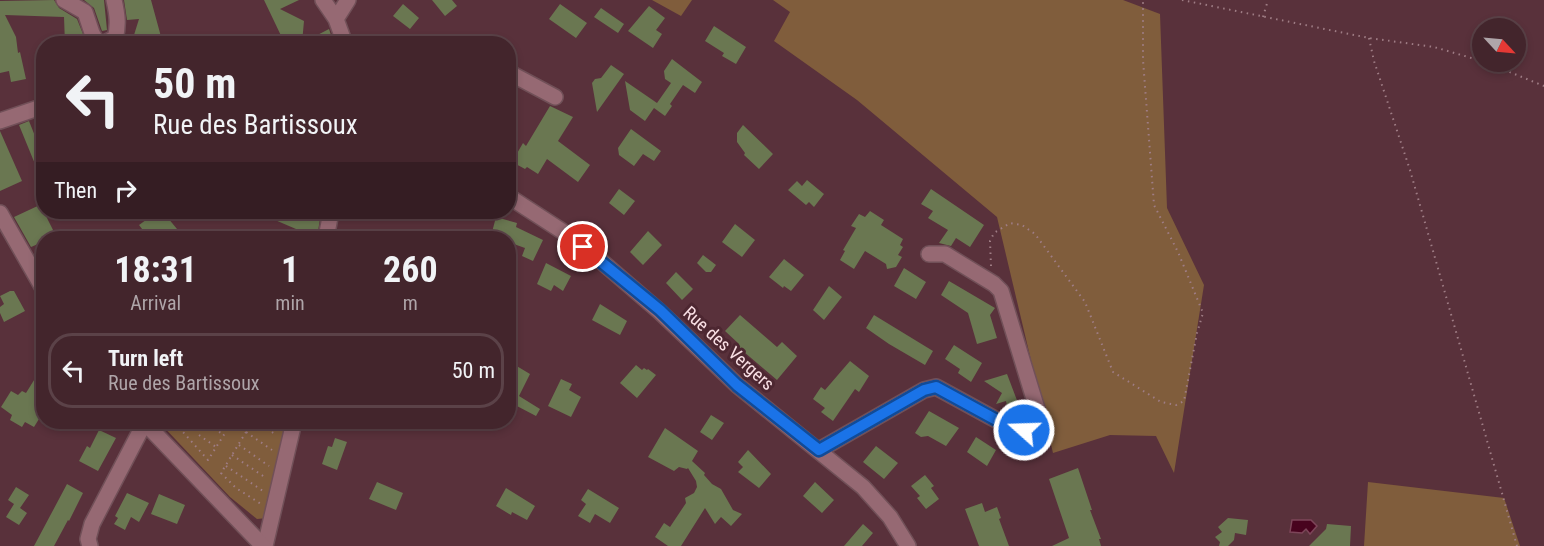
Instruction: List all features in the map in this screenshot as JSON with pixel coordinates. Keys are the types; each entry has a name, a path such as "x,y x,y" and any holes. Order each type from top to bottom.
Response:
{"street":[{"path":"64,0 85,12 94,36"},
{"path":"114,0 117,13 116,36"},
{"path":"323,0 336,19 342,36"},
{"path":"336,19 348,0"},
{"path":"516,76 555,97"},
{"path":"0,121 36,109"},
{"name":"Rue des Vergers","path":"516,201 565,233 601,261 660,310 737,385 863,487 890,517 908,546"},
{"path":"0,213 36,276"},
{"path":"819,450 924,390 936,387 1013,429 1024,430 1034,424 1038,412 1001,291 994,284 945,254 929,254"},
{"path":"90,546 88,538 92,524 141,429"},
{"path":"152,429 264,546"},
{"path":"264,546 292,429"}],"path":[{"path":"994,284 990,241 994,233 1010,223 1022,225 1035,234 1085,302 1113,372 1161,402 1176,405 1184,401 1203,313 1178,252 1154,205 1143,60 1143,0"},
{"path":"1182,0 1369,38 1434,47 1485,62 1544,86"},
{"path":"1263,17 1268,0"},
{"path":"1369,38 1374,61 1410,170 1517,546"},
{"path":"185,429 183,432 208,460 228,429"},
{"path":"215,429 224,435"},
{"path":"242,429 272,450"},
{"path":"248,429 221,473 236,488 261,504 277,429"},
{"path":"267,429 275,434"},
{"path":"199,435 216,447"},
{"path":"238,444 269,466"},
{"path":"232,455 266,478"},
{"path":"225,465 263,491"}],"shaded area":[{"path":"652,0 692,0 681,16"},
{"path":"773,0 1123,0 1160,14 1167,208 1204,285 1174,473 1156,436 1110,435 1053,453 997,217 857,100 774,41 790,12"},
{"path":"166,429 286,429 267,518 257,519 230,497"},
{"path":"1368,482 1504,498 1520,546 1364,546"},
{"path":"1292,520 1311,520 1317,526 1310,534 1306,529 1302,533 1290,532"}],"building":[{"path":"54,0 59,8 77,19 84,36 65,36 64,17 5,15 16,37 26,79 11,82 9,71 0,73 0,1"},
{"path":"84,0 104,0 107,30 102,31 94,8"},
{"path":"124,0 151,0 161,36 134,36 139,19 127,20"},
{"path":"264,0 299,0 280,9 304,21 303,36 281,36"},
{"path":"432,0 452,0 457,6 445,16"},
{"path":"403,4 419,18 410,29 393,16"},
{"path":"560,4 587,23 576,38 549,19"},
{"path":"649,6 665,18 656,30 662,34 653,48 628,31"},
{"path":"601,8 624,24 618,33 594,17"},
{"path":"714,26 746,47 736,64 722,56 724,53 705,41"},
{"path":"329,29 331,36 316,36"},
{"path":"672,59 702,82 695,93 683,85 665,116 654,108 645,121 630,110 625,81 657,103 671,83 665,79 664,71"},
{"path":"611,65 624,74 597,112 592,83 595,79 601,78"},
{"path":"550,106 573,117 558,141 590,165 578,182 547,159 538,174 527,167 525,169 516,164 516,155 523,143 526,146"},
{"path":"29,121 36,136 36,166 19,125"},
{"path":"743,125 773,154 759,169 744,155 745,153 737,142 737,133"},
{"path":"631,129 661,151 654,161 643,154 634,166 619,155 618,148"},
{"path":"0,131 22,181 0,191"},
{"path":"807,180 824,194 814,207 809,202 806,205 788,190 797,181 802,186"},
{"path":"619,189 635,201 624,215 609,203"},
{"path":"931,189 984,225 970,247 956,238 951,246 939,243 948,230 928,218 933,211 921,204"},
{"path":"36,207 36,219 48,219 54,231 36,231 36,245 31,247 14,217"},
{"path":"870,211 884,220 881,225 903,239 900,245 903,247 898,255 902,257 896,267 887,269 886,264 865,251 854,269 840,260 856,228 851,226 859,214 865,217"},
{"path":"147,219 169,219 177,229 174,231 144,231 139,225"},
{"path":"320,219 318,231 301,231 275,220"},
{"path":"495,219 503,219 517,223 516,227 543,240 533,261 522,256 525,248 516,245 516,231 492,231"},
{"path":"735,224 755,240 742,257 722,242"},
{"path":"648,231 662,245 643,265 630,252"},
{"path":"703,255 716,265 711,272 706,272 697,263"},
{"path":"784,259 804,275 791,291 769,277"},
{"path":"546,263 571,276 563,291 554,285 551,291 537,284"},
{"path":"904,268 926,282 916,299 894,286"},
{"path":"676,272 693,289 682,300 666,283"},
{"path":"949,281 995,308 990,315 997,338 977,344 968,313 941,295"},
{"path":"829,286 842,297 824,320 813,310"},
{"path":"14,291 25,311 4,322 0,307 4,304 0,296"},
{"path":"600,304 627,321 620,335 592,320"},
{"path":"740,315 777,347 782,342 797,356 777,380 737,346 739,344 725,331"},
{"path":"874,315 933,351 925,365 866,328"},
{"path":"954,345 982,363 971,382 958,373 960,369 945,359"},
{"path":"850,361 869,376 859,392 855,389 833,421 821,412 825,408 813,399 821,387 825,390"},
{"path":"636,365 656,375 637,398 620,383"},
{"path":"516,366 530,374 519,396 540,409 536,416 516,406"},
{"path":"1007,374 1018,403 1007,406 1006,401 996,404 1002,393 984,381"},
{"path":"36,377 36,424 34,427 25,422 22,427 10,420 12,415 1,407 11,391 18,395 22,391 26,393"},
{"path":"561,379 572,384 569,390 581,397 571,417 548,406"},
{"path":"929,411 959,428 946,446 928,436 921,437 915,433"},
{"path":"711,415 724,423 712,440 700,432"},
{"path":"665,428 698,451 692,461 705,473 704,475 712,484 721,489 733,510 742,514 731,526 721,517 715,524 705,508 681,546 668,546 655,537 664,523 670,527 686,503 685,498 694,493 697,487 688,468 679,467 674,471 648,457"},
{"path":"99,430 116,438 98,471 79,461 87,446 90,448"},
{"path":"976,437 996,450 987,466 967,452"},
{"path":"335,438 347,442 337,470 322,464 328,446 332,447"},
{"path":"876,446 898,463 884,479 863,462"},
{"path":"748,450 771,474 759,488 738,472 743,467 738,462"},
{"path":"1078,468 1101,539 1099,539 1101,546 1052,546 1069,538 1049,479"},
{"path":"925,475 934,486 931,488 939,499 926,509 917,498 920,496 911,486"},
{"path":"377,482 403,493 396,510 369,499"},
{"path":"815,482 834,500 822,513 803,496"},
{"path":"67,484 83,493 69,521 54,546 34,546"},
{"path":"16,487 29,495 20,508 27,513 19,525 6,517 14,504 8,500"},
{"path":"506,488 535,506 527,520 512,512 511,515 496,506"},
{"path":"588,489 619,508 610,523 595,514 590,523 578,516 586,504 581,500"},
{"path":"127,493 149,503 139,522 131,517 125,530 114,524 118,518 115,516"},
{"path":"159,494 185,505 177,524 151,514"},
{"path":"982,503 985,512 997,507 1009,546 979,546 965,509"},
{"path":"1228,518 1248,520 1246,535 1235,533 1234,540 1228,546 1219,546 1220,542 1215,537 1222,532 1218,527"},
{"path":"863,524 873,533 862,546 844,546"},
{"path":"1327,524 1351,526 1350,546 1309,546 1326,529"}],"route":[{"path":"583,247 660,310 737,385 819,450 924,390 936,387 1013,429 1024,430"}]}
